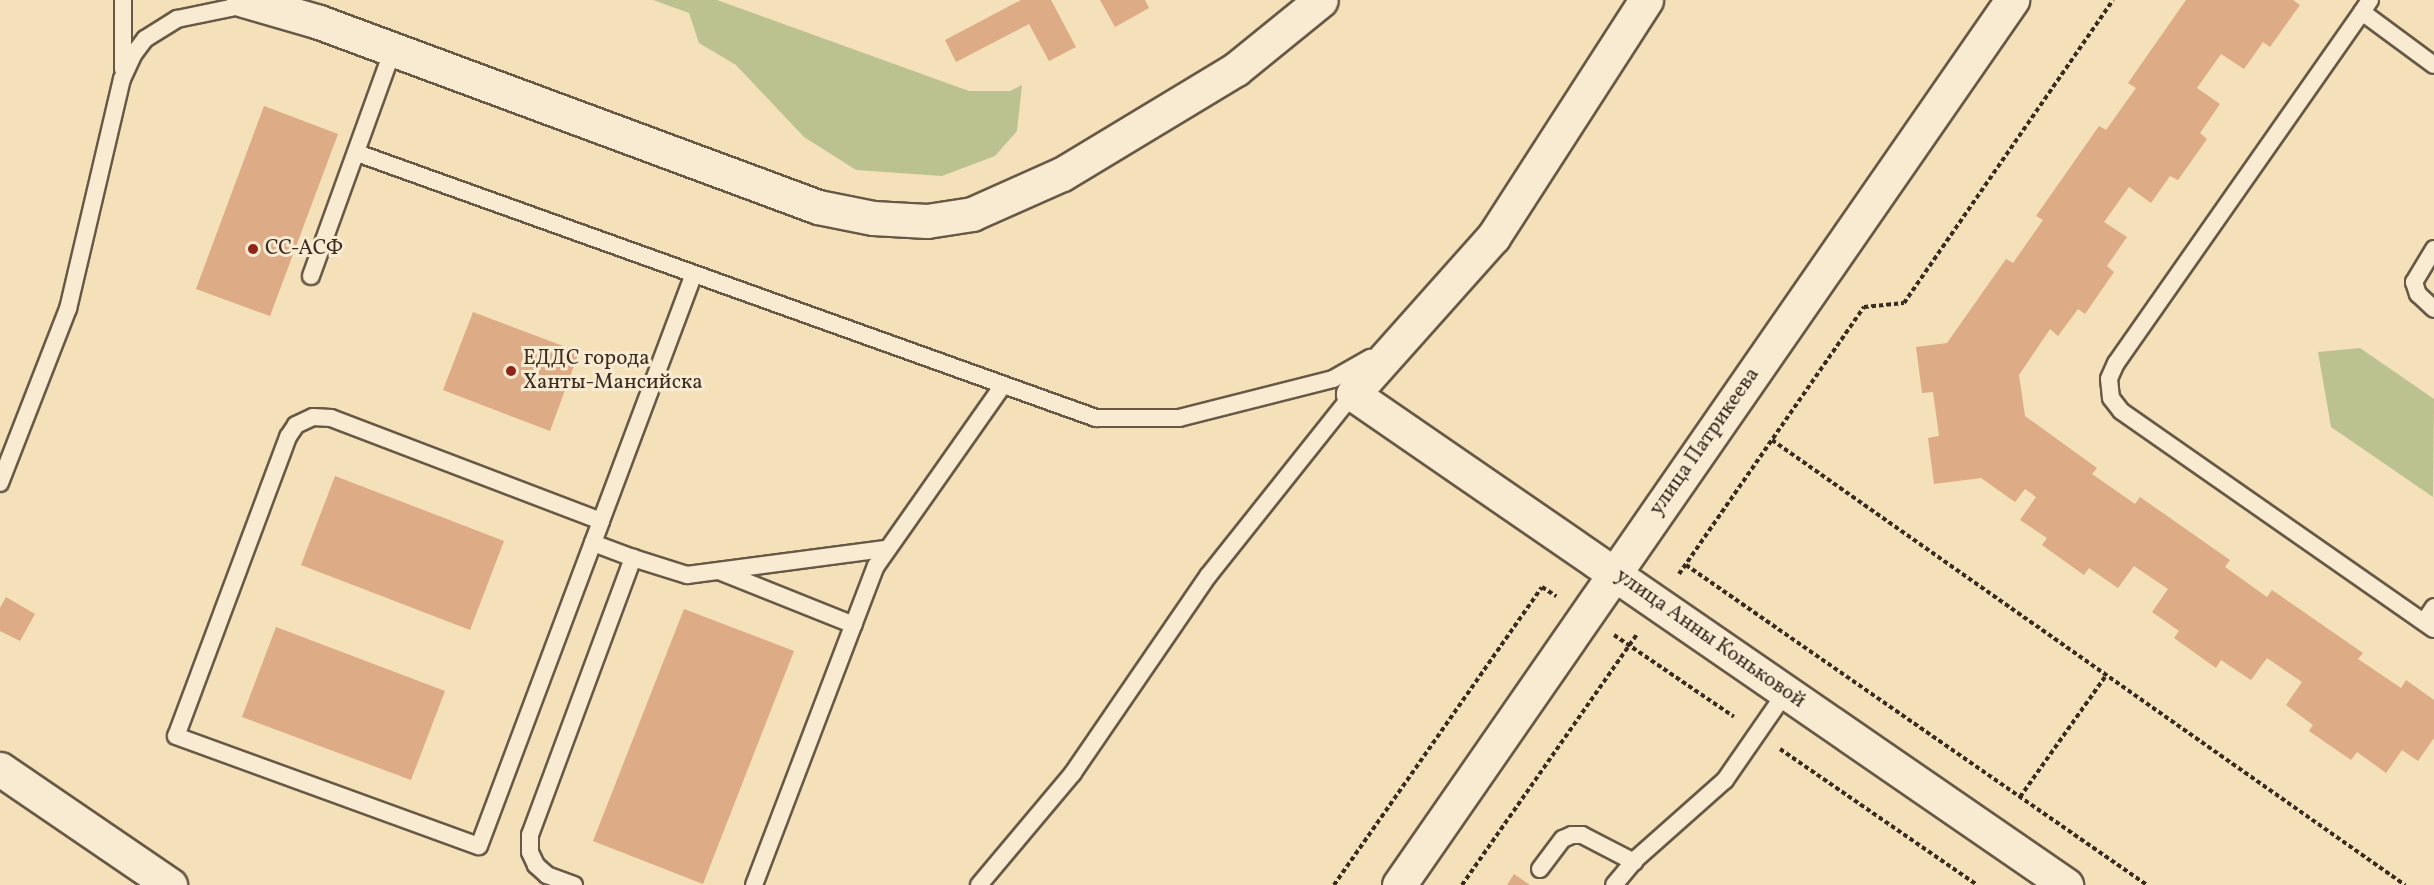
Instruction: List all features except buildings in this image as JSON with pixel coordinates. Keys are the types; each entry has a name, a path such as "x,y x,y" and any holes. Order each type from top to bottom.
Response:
{"street":[{"path":"250,1 393,50 818,207 873,218 927,221 972,214 1062,174 1236,69 1321,0"},
{"path":"1343,387 1409,327 1493,237 1646,0"},
{"name":"улица Патрикеева","path":"1399,885 2012,0"},
{"name":"улица Анны Коньковой","path":"1343,387 2066,885"},
{"path":"0,769 170,885"}],"lane":[{"path":"0,483 68,309 122,79 125,45 123,0"},
{"path":"122,79 145,39 162,26 206,10 250,1"},
{"path":"2434,65 2366,6 2109,379 2111,398 2121,411 2429,626 2434,607"},
{"path":"311,276 393,50"},
{"path":"357,153 693,276 1096,418 1133,421 1179,418 1343,387"},
{"path":"2434,249 2414,282 2418,294 2434,309"},
{"path":"601,521 331,418 313,417 296,425 288,437 176,736 479,846 693,276"},
{"path":"754,885 885,549 1003,385"},
{"path":"979,885 1073,773 1208,576 1343,387"},
{"path":"593,543 687,575 885,549"},
{"path":"574,885 547,875 536,865 530,852 530,835 633,558"},
{"path":"718,571 854,625"},
{"path":"1614,885 1634,862 1725,780 1786,692"},
{"path":"1540,868 1563,839 1572,835 1582,835 1634,862"}],"path":[{"path":"2113,0 1904,303 1864,307 1686,565 2147,885"},
{"path":"1772,440 2405,885"},
{"path":"1334,885 1542,587"},
{"path":"1462,885 1629,645 1977,885"},
{"path":"2020,797 2105,676"}],"green space":[{"path":"653,0 717,0 969,91 1010,91 1022,85 1017,131 995,156 942,176 856,170 804,137 736,65 699,43 689,13"},
{"path":"2360,348 2434,399 2433,497 2331,427 2318,352"}],"place":[{"name":"СС-АСФ","path":"253,249"},
{"name":"ЕДДС города Ханты-Мансийска","path":"511,371"}]}
